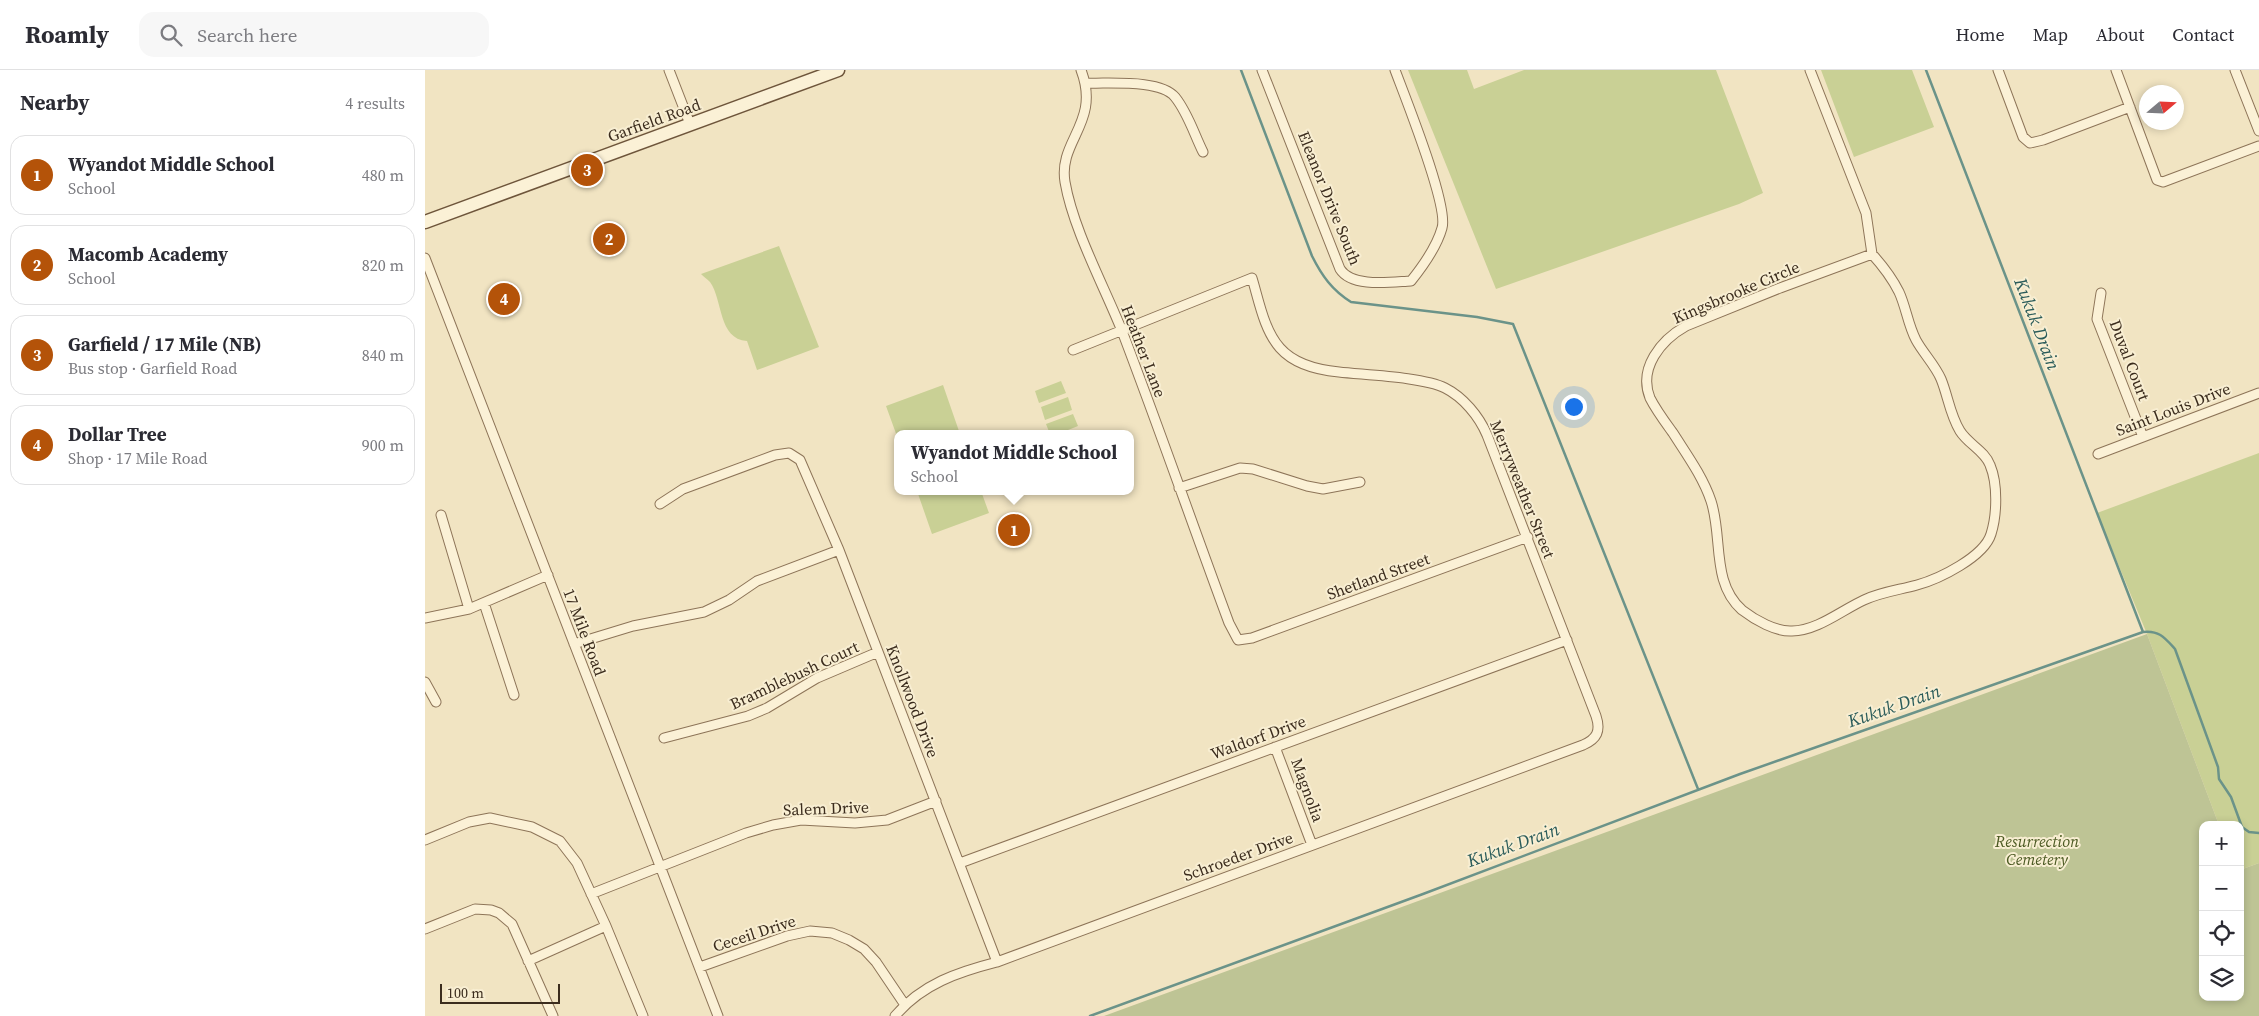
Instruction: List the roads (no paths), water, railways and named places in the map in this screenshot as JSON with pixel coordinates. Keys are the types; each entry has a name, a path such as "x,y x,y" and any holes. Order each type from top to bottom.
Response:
{"main road":[{"name":"Garfield Road","path":"425,222 839,70"}],"street":[{"path":"669,70 690,124"},
{"name":"Heather Lane","path":"1081,70 1086,83 1087,108 1081,127 1066,160 1065,182 1074,216 1122,330 1229,623 1238,640"},
{"name":"Eleanor Drive South","path":"1262,70 1343,275 1354,281 1365,282 1411,281 1421,269 1442,228 1443,218 1421,140 1395,70"},
{"path":"1810,70 1866,213 1872,254"},
{"path":"1998,70 2023,137 2027,142 2043,140 2130,107"},
{"path":"2115,70 2157,180 2163,182 2259,146"},
{"path":"2235,70 2259,131"},
{"path":"1086,83 1152,85 1174,95 1187,115 1203,152"},
{"name":"Kingsbrooke Circle","path":"1872,254 1899,293 1916,340 1939,375 1954,420 1961,433 1990,464 1995,497 1992,530 1989,539 1981,550 1939,577 1917,585 1875,595 1808,629 1791,632 1781,630 1756,619 1733,602 1723,581 1717,527 1711,500 1697,472 1652,400 1647,385 1647,374 1659,348 1673,334 1686,326 1780,288 1872,254"},
{"name":"17 Mile Road","path":"425,258 718,1016"},
{"name":"Merryweather Street","path":"1122,330 1252,278 1259,304 1274,340 1291,358 1311,367 1331,371 1424,382 1444,387 1458,396 1481,421 1596,716 1598,735"},
{"name":"Duval Court","path":"2101,293 2097,319 2143,437"},
{"path":"1073,350 1122,330"},
{"name":"Saint Louis Drive","path":"2098,454 2259,393"},
{"name":"Knollwood Drive","path":"660,504 683,489 775,455 789,453 794,455 803,465 839,550 997,962"},
{"path":"1179,488 1240,468 1253,469 1307,486 1323,489 1360,482"},
{"path":"441,515 469,608"},
{"name":"Shetland Street","path":"1238,640 1252,638 1527,537"},
{"path":"575,644 633,626 704,612 729,600 764,578 839,550"},
{"path":"425,618 484,603 548,575"},
{"path":"484,603 514,695"},
{"name":"Waldorf Drive","path":"960,863 1567,640"},
{"name":"Bramblebush Court","path":"663,738 748,716 817,678 878,652"},
{"path":"425,682 437,702"},
{"name":"Schroeder Drive","path":"895,1016 905,1005 931,985 961,971 997,962 1583,745 1594,740 1598,735"},
{"name":"Magnolia","path":"1275,747 1312,845"},
{"name":"Salem Drive","path":"591,894 660,865 773,825 801,820 855,823 887,820 936,801"},
{"path":"425,840 469,822 490,818 532,827 551,835 567,847 577,863 606,926 643,1016"},
{"path":"425,929 475,909 491,910 499,913 512,924 553,1016"},
{"path":"528,961 606,926"},
{"name":"Ceceil Drive","path":"700,967 787,936 810,931 832,932 864,949 876,962 905,1005"}],"waterway":[{"path":"1241,70 1312,256 1324,276 1338,293 1351,302 1477,317 1513,324 1698,789"},
{"name":"Kukuk Drain","path":"1926,70 2143,632"},
{"name":"Kukuk Drain","path":"1090,1016 1423,894 1740,774 2143,632 2158,634 2165,638 2175,649 2218,767 2219,779 2231,797 2242,827 2249,832 2259,833"}],"place":[{"name":"Garfield / 17 Mile (NB)","path":"587,170"},
{"name":"Macomb Academy","path":"609,239"},
{"name":"Dollar Tree","path":"504,299"},
{"name":"Wyandot Middle School","path":"1014,530"}],"park label":[{"name":"Resurrection Cemetery","path":"2037,850"}]}
